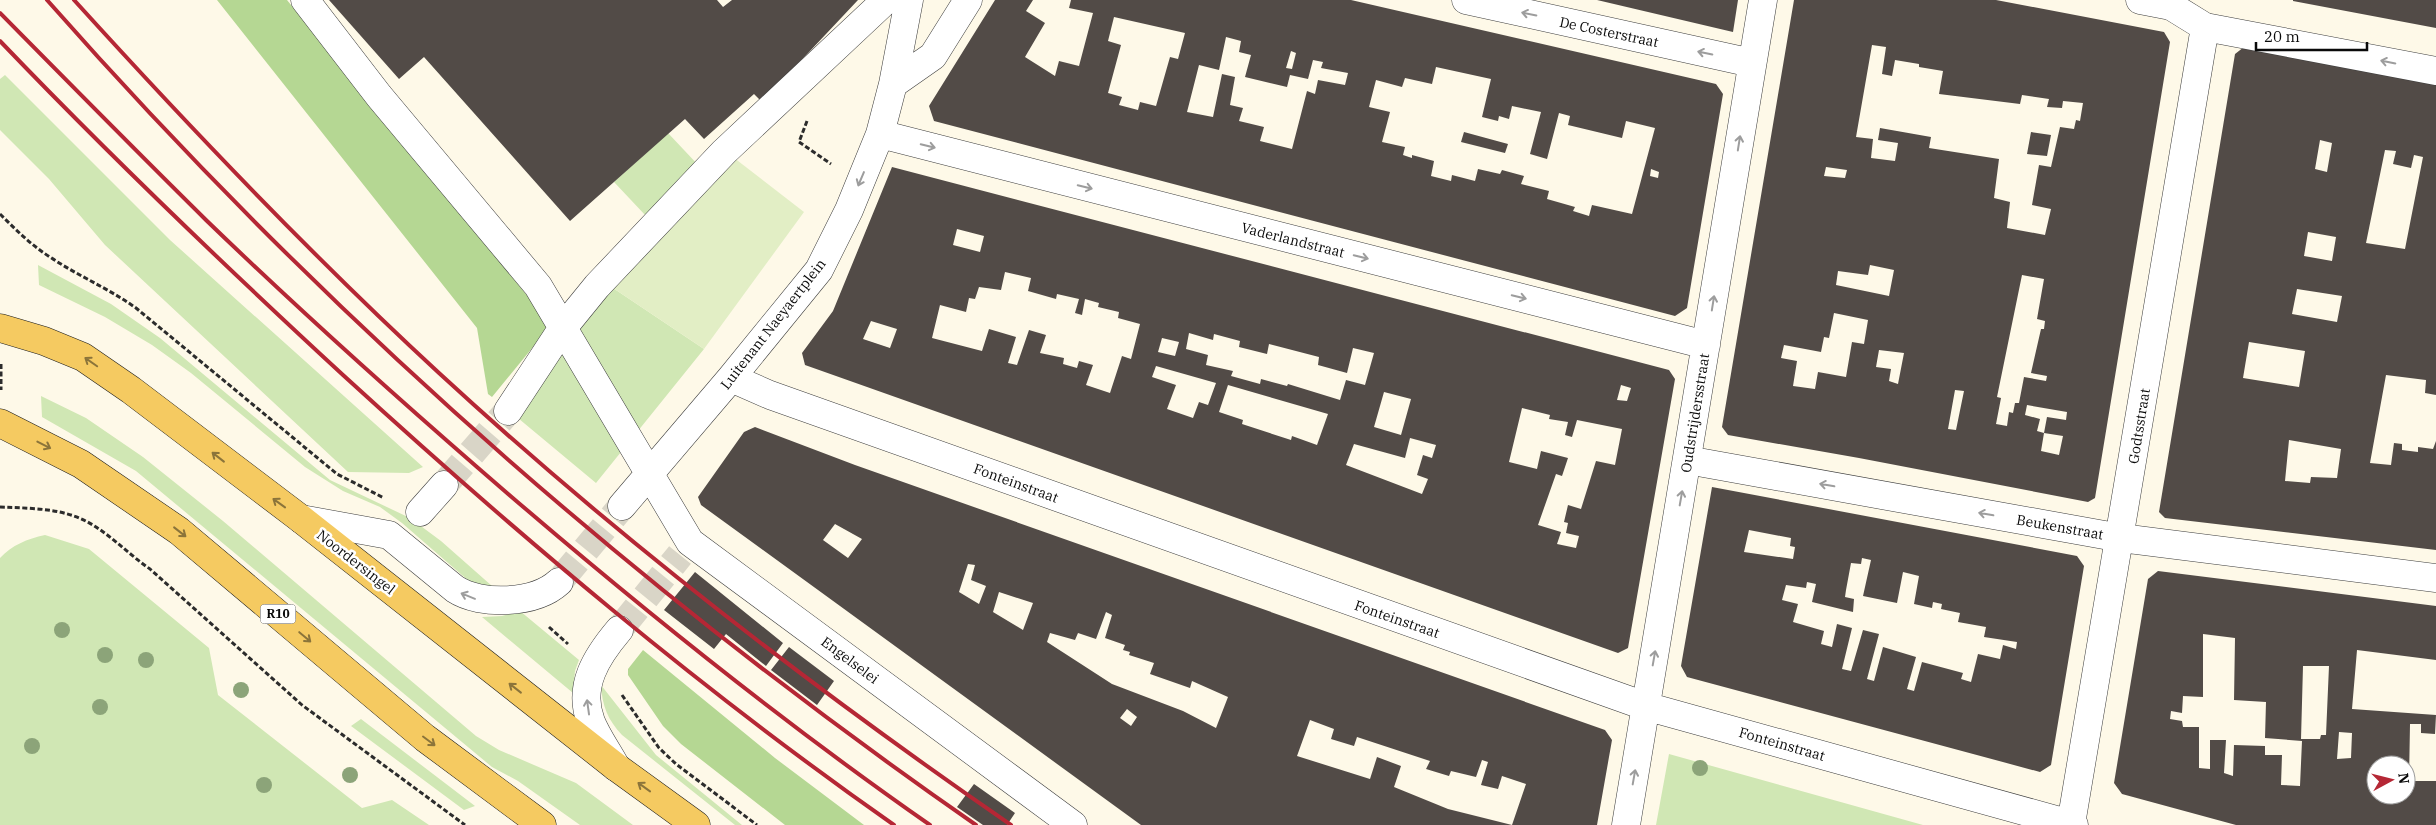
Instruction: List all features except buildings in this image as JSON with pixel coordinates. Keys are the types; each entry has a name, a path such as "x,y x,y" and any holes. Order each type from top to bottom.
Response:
{"main road":[{"name":"Noordersingel","path":"0,328 44,341 83,357 131,390 301,519 616,767 696,825"},
{"name":"R10","path":"0,423 81,464 179,531 425,738 542,825"}],"street":[{"name":"Engelselei","path":"306,0 379,96 538,286 649,473 685,548 1073,825"},
{"path":"508,411 562,329 597,286 724,152 886,0"},
{"name":"Luitenant Naeyaertplein","path":"622,506 731,378 819,270 860,184 880,134 893,84 909,0"},
{"path":"893,84 932,56 968,0"},
{"name":"De Costerstraat","path":"1466,0 1752,63"},
{"name":"Oudstrijdersstraat","path":"1626,825 1763,0"},
{"path":"2140,0 2171,6 2205,27 2436,71"},
{"name":"Godtsstraat","path":"2061,823 2121,538 2205,27"},
{"name":"Vaderlandstraat","path":"880,134 1706,345"},
{"name":"Fonteinstraat","path":"731,378 779,398 1646,706 2061,823"},
{"name":"Beukenstraat","path":"1687,460 2121,538 2436,578"},
{"path":"420,512 444,484"},
{"path":"301,519 382,532 396,540 465,596 478,600 516,599 544,590 558,582"},
{"path":"616,767 591,722 587,703 587,683 592,665 619,630"}],"path":[{"path":"784,95 808,120 799,142 860,184"},
{"path":"0,214 26,241 50,258 109,289 136,308 337,474 376,495 420,512"},
{"path":"0,507 50,510 73,516 105,534 150,570 302,705 465,825"},
{"path":"516,599 617,689 659,748 676,764 757,825"}],"green space":[{"path":"217,0 287,0 551,325 492,397 488,394 477,328"},
{"path":"5,75 170,240 423,467 409,473 348,472 105,245 49,179 0,130 0,79"},
{"path":"668,133 700,167 646,216 614,182"},
{"path":"729,154 804,212 704,349 610,286"},
{"path":"38,265 111,304 160,338 330,480 410,518 441,541 492,586 478,589 402,523 380,507 343,491 305,467 191,373 152,345 105,317 39,285"},
{"path":"610,286 704,349 596,483 507,409"},
{"path":"41,396 86,418 143,457 223,521 476,736 499,750 576,783 633,825 580,825 518,781 492,767 136,471 42,417"},
{"path":"45,535 89,549 209,648 218,695 362,808 392,800 429,825 0,825 0,558 20,543"},
{"path":"520,611 579,660 575,671 573,693 482,617 502,616"},
{"path":"643,650 775,758 864,825 785,825 681,744 663,726 628,675 628,669"},
{"path":"601,685 656,755 742,825 735,825 622,735 613,724 607,712"},
{"path":"361,719 475,806 464,810 351,726"},
{"path":"1669,754 1923,825 1656,825"}],"tunnel":[{"path":"444,485 508,411"},
{"path":"559,582 622,506"},
{"path":"619,630 680,555"}],"railway":[{"path":"47,0 152,115 260,227 372,336 487,441 605,542 726,640 849,734 976,825"},
{"path":"74,0 207,144 298,237 391,328 507,434 646,552 789,665 936,773 1011,825"},
{"path":"0,13 239,252 408,407 642,607 755,697 930,825"},
{"path":"0,41 126,169 212,252 343,375 476,494 611,609 681,665 751,720 894,825"}]}
